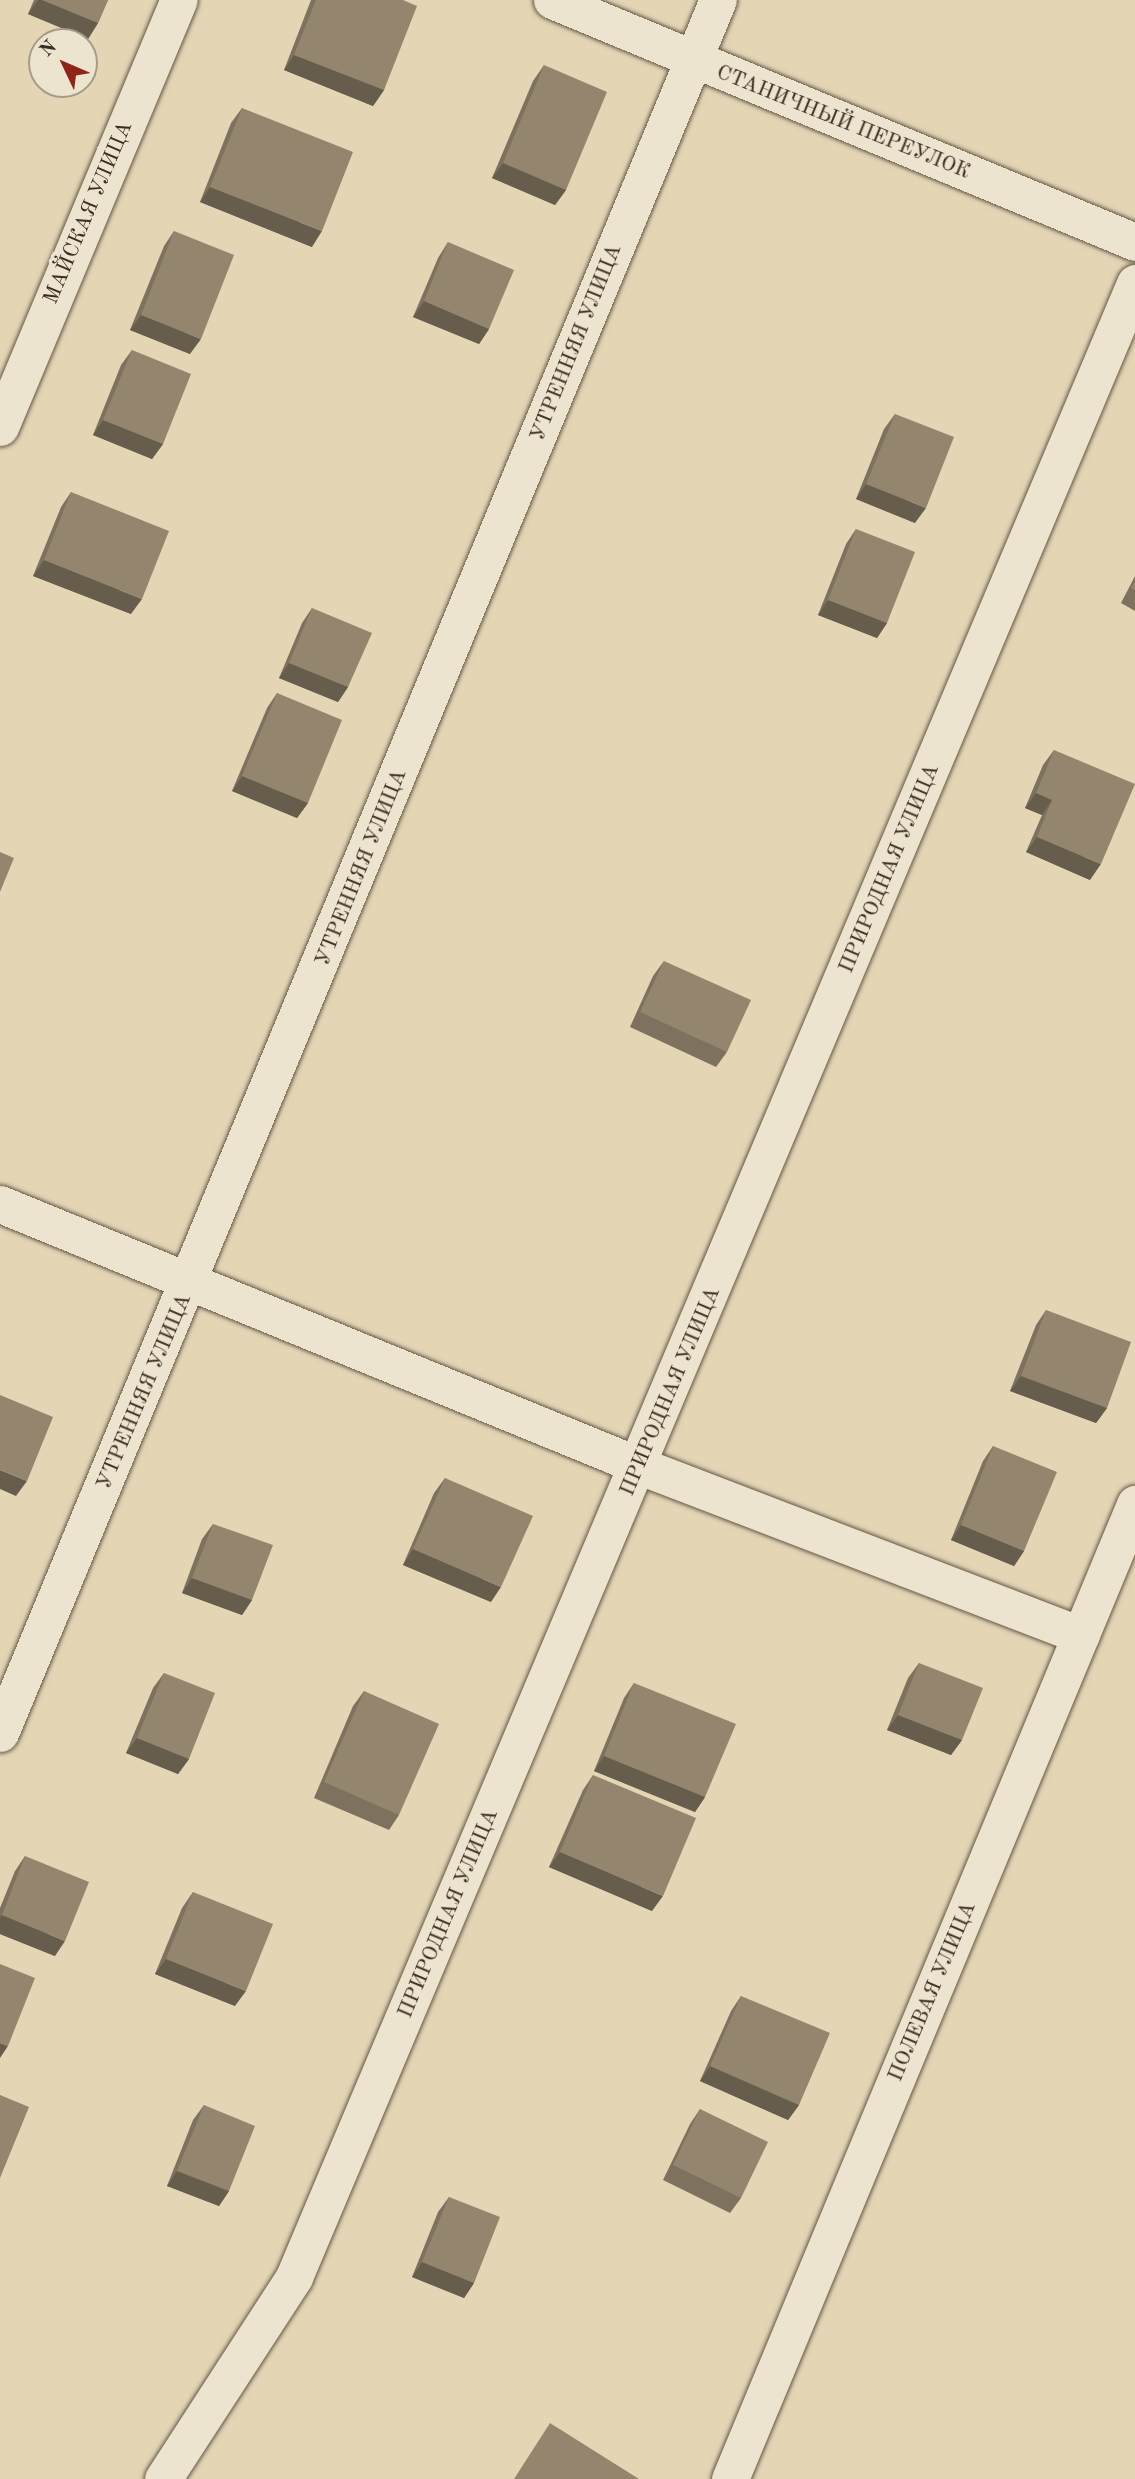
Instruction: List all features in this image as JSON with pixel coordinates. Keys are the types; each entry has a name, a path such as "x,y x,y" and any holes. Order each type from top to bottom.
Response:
{"street":[{"name":"МАЙСКАЯ УЛИЦА","path":"0,427 179,0"},
{"name":"СТАНИЧНЫЙ ПЕРЕУЛОК","path":"552,0 692,62 1135,242"},
{"name":"УТРЕННЯЯ УЛИЦА","path":"0,1733 192,1281 718,0"},
{"name":"ПРИРОДНАЯ УЛИЦА","path":"163,2479 294,2277 640,1466 1135,283"},
{"path":"0,1204 640,1466 1081,1635"},
{"name":"ПОЛЕВАЯ УЛИЦА","path":"730,2479 1135,1504"}],"building":[{"path":"42,0 108,0 98,23"},
{"path":"316,0 403,0 417,6 384,90 294,55"},
{"path":"544,65 607,92 566,190 503,163"},
{"path":"242,108 353,152 322,231 210,187"},
{"path":"174,231 234,255 201,339 141,315"},
{"path":"448,242 514,270 489,329 424,301"},
{"path":"132,350 191,374 163,444 103,420"},
{"path":"895,414 954,437 926,508 866,484"},
{"path":"71,492 169,531 142,599 44,560"},
{"path":"856,529 915,552 887,623 828,600"},
{"path":"312,608 372,633 348,687 289,663"},
{"path":"277,693 342,720 308,803 242,776"},
{"path":"1054,750 1135,784 1101,864 1037,837 1052,800 1036,793"},
{"path":"0,852 14,858 0,892"},
{"path":"664,961 751,1000 727,1052 640,1012"},
{"path":"1046,1310 1131,1342 1107,1408 1021,1376"},
{"path":"0,1395 53,1417 27,1481 0,1470"},
{"path":"993,1446 1057,1472 1024,1551 961,1525"},
{"path":"445,1478 533,1516 501,1587 413,1549"},
{"path":"213,1524 273,1545 252,1600 192,1578"},
{"path":"919,1663 983,1688 962,1740 898,1715"},
{"path":"164,1673 215,1693 189,1759 137,1738"},
{"path":"634,1683 736,1724 705,1797 604,1756"},
{"path":"364,1691 439,1724 399,1815 324,1782"},
{"path":"593,1775 696,1818 663,1896 560,1852"},
{"path":"25,1856 89,1882 65,1941 2,1915"},
{"path":"193,1892 273,1924 246,1991 166,1959"},
{"path":"0,1964 35,1978 8,2046 0,2043"},
{"path":"741,1996 830,2033 799,2105 710,2066"},
{"path":"0,2095 29,2107 0,2178"},
{"path":"204,2105 255,2126 229,2191 177,2171"},
{"path":"700,2109 768,2142 741,2198 673,2165"},
{"path":"449,2197 500,2217 474,2283 422,2262"},
{"path":"550,2423 639,2479 514,2479"}]}
